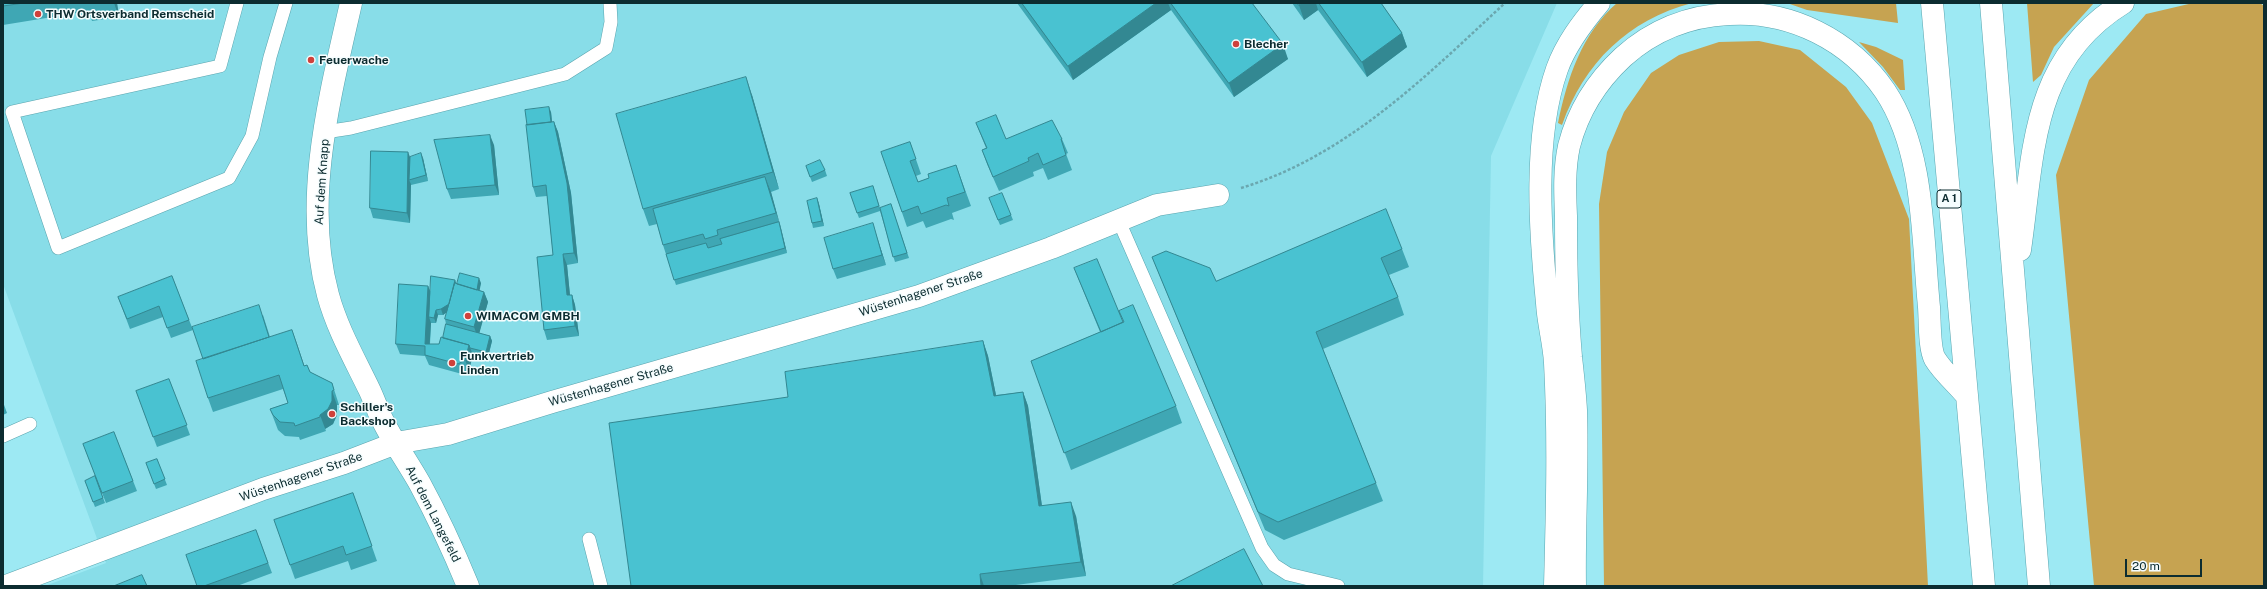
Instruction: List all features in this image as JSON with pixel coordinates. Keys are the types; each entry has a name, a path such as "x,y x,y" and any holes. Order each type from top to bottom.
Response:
{"main road":[{"name":"Auf dem Knapp","path":"350,3 332,88 320,171 318,231 321,262 328,294 341,333 370,390 380,415 396,443"},
{"path":"1555,586 1558,419 1554,354 1547,304 1541,222 1542,166 1545,124 1557,69 1569,42 1599,3"},
{"name":"A 1","path":"1932,3 1984,586"},
{"path":"1991,3 2039,586"},
{"path":"2014,286 2040,112 2051,83 2068,53 2084,34 2105,15 2123,3"},
{"path":"1575,586 1576,408 1571,356 1566,243 1565,167 1577,123 1594,89 1616,64 1651,35 1686,20 1715,15 1758,14 1776,16 1815,30 1865,67 1878,81 1901,118 1908,140 1917,182 1933,357 1966,395"},
{"name":"Wüstenhagener Straße","path":"6,586 263,489 344,463 396,443 448,434 552,402 919,296 1051,248 1157,204 1218,195"},
{"name":"Auf dem Langefeld","path":"396,443 421,486 468,586"}],"lane":[{"path":"238,3 220,66 12,112 58,248 229,178 252,136 270,57 286,3"},
{"path":"325,132 351,128 565,74 606,48 611,22 610,3"},
{"path":"1118,220 1262,548 1274,565 1288,574 1338,586"},
{"path":"3,436 30,424"},
{"path":"589,539 601,586"}],"path":[{"path":"1218,195 1272,179 1356,132 1417,85 1505,3"}],"shaded area":[{"path":"3,3 1557,3 1491,156 1483,586 45,586 106,563 3,284"},
{"path":"1617,3 1692,3 1669,11 1648,21 1611,47 1583,82 1571,103 1562,125 1558,123 1562,106 1571,74 1578,58 1594,28"},
{"path":"1787,3 1896,3 1898,23 1807,10"},
{"path":"2027,3 2094,3 2054,47 2041,75 2033,82"},
{"path":"2193,3 2260,3 2264,6 2264,586 2094,586 2056,175 2089,80 2146,14"},
{"path":"1759,41 1800,50 1846,87 1872,123 1909,219 1928,586 1604,586 1599,204 1607,152 1624,112 1651,73 1679,55 1719,42"},
{"path":"1859,42 1876,47 1903,60 1905,90 1900,90 1883,67"}],"building":[{"path":"3,3 24,3 3,6"},
{"path":"1022,3 1156,3 1068,66"},
{"path":"1171,3 1252,3 1283,44 1229,83"},
{"path":"1319,3 1381,3 1402,33 1362,62"},
{"path":"746,77 773,172 643,209 616,114"},
{"path":"549,107 551,122 527,125 525,110"},
{"path":"996,115 1006,139 1052,120 1062,139 1066,155 1043,165 1038,153 1028,158 1029,161 993,177 982,150 987,148 976,123"},
{"path":"554,122 567,183 574,253 563,254 567,295 572,295 575,326 544,330 537,257 553,255 546,185 533,187 526,125"},
{"path":"490,135 495,185 447,189 434,140"},
{"path":"910,142 916,159 910,161 918,182 929,178 928,174 956,165 965,192 947,198 949,206 946,205 921,214 918,206 902,212 881,152"},
{"path":"371,151 408,152 407,213 370,208"},
{"path":"421,153 426,175 409,180 410,157"},
{"path":"820,160 825,170 810,177 806,166"},
{"path":"765,177 776,213 717,230 718,235 705,239 703,234 663,245 653,209"},
{"path":"873,186 879,206 857,213 850,193"},
{"path":"1002,193 1011,215 998,220 989,198"},
{"path":"817,198 822,221 812,223 807,201"},
{"path":"891,204 907,253 893,257 880,208"},
{"path":"1386,209 1402,249 1381,258 1398,297 1316,332 1376,483 1278,522 1258,512 1152,257 1166,251 1210,268 1216,281"},
{"path":"779,222 785,248 674,280 666,254 706,243 708,248 722,244 720,239"},
{"path":"873,223 882,255 833,269 824,238"},
{"path":"1097,259 1123,322 1101,332 1074,268"},
{"path":"460,273 479,278 477,290 457,284"},
{"path":"172,276 189,320 167,328 159,306 127,319 118,297"},
{"path":"431,276 455,280 449,304 436,310 434,318 429,317"},
{"path":"455,283 484,292 474,327 445,319"},
{"path":"399,284 428,286 425,344 439,344 441,337 469,345 465,360 458,364 425,355 425,346 396,344"},
{"path":"259,305 269,337 203,359 192,327"},
{"path":"1133,305 1176,406 1064,453 1031,361 1124,322 1119,311"},
{"path":"446,324 490,336 486,352 470,348 469,345 443,338"},
{"path":"292,330 304,366 307,365 310,372 332,383 334,390 332,391 332,401 328,409 320,415 320,417 295,426 294,423 280,422 273,415 270,409 288,403 279,375 208,398 196,361"},
{"path":"983,341 994,396 1023,392 1039,506 1071,502 1081,562 980,574 981,586 631,586 609,423 788,397 785,372"},
{"path":"169,379 187,425 153,437 136,391"},
{"path":"114,432 133,481 102,493 83,444"},
{"path":"157,459 165,479 154,484 146,463"},
{"path":"95,476 103,498 93,502 85,481"},
{"path":"353,493 372,546 346,555 343,546 290,565 274,520"},
{"path":"256,530 268,563 204,586 197,586 186,555"},
{"path":"1244,549 1263,586 1171,586"},
{"path":"142,575 147,586 114,586"}],"place":[{"name":"THW Ortsverband Remscheid","path":"38,14"},
{"name":"Blecher","path":"1236,44"},
{"name":"Feuerwache","path":"311,60"},
{"name":"WIMACOM GMBH","path":"468,316"},
{"name":"Funkvertrieb Linden","path":"452,363"},
{"name":"Schiller's Backshop","path":"332,414"}]}
